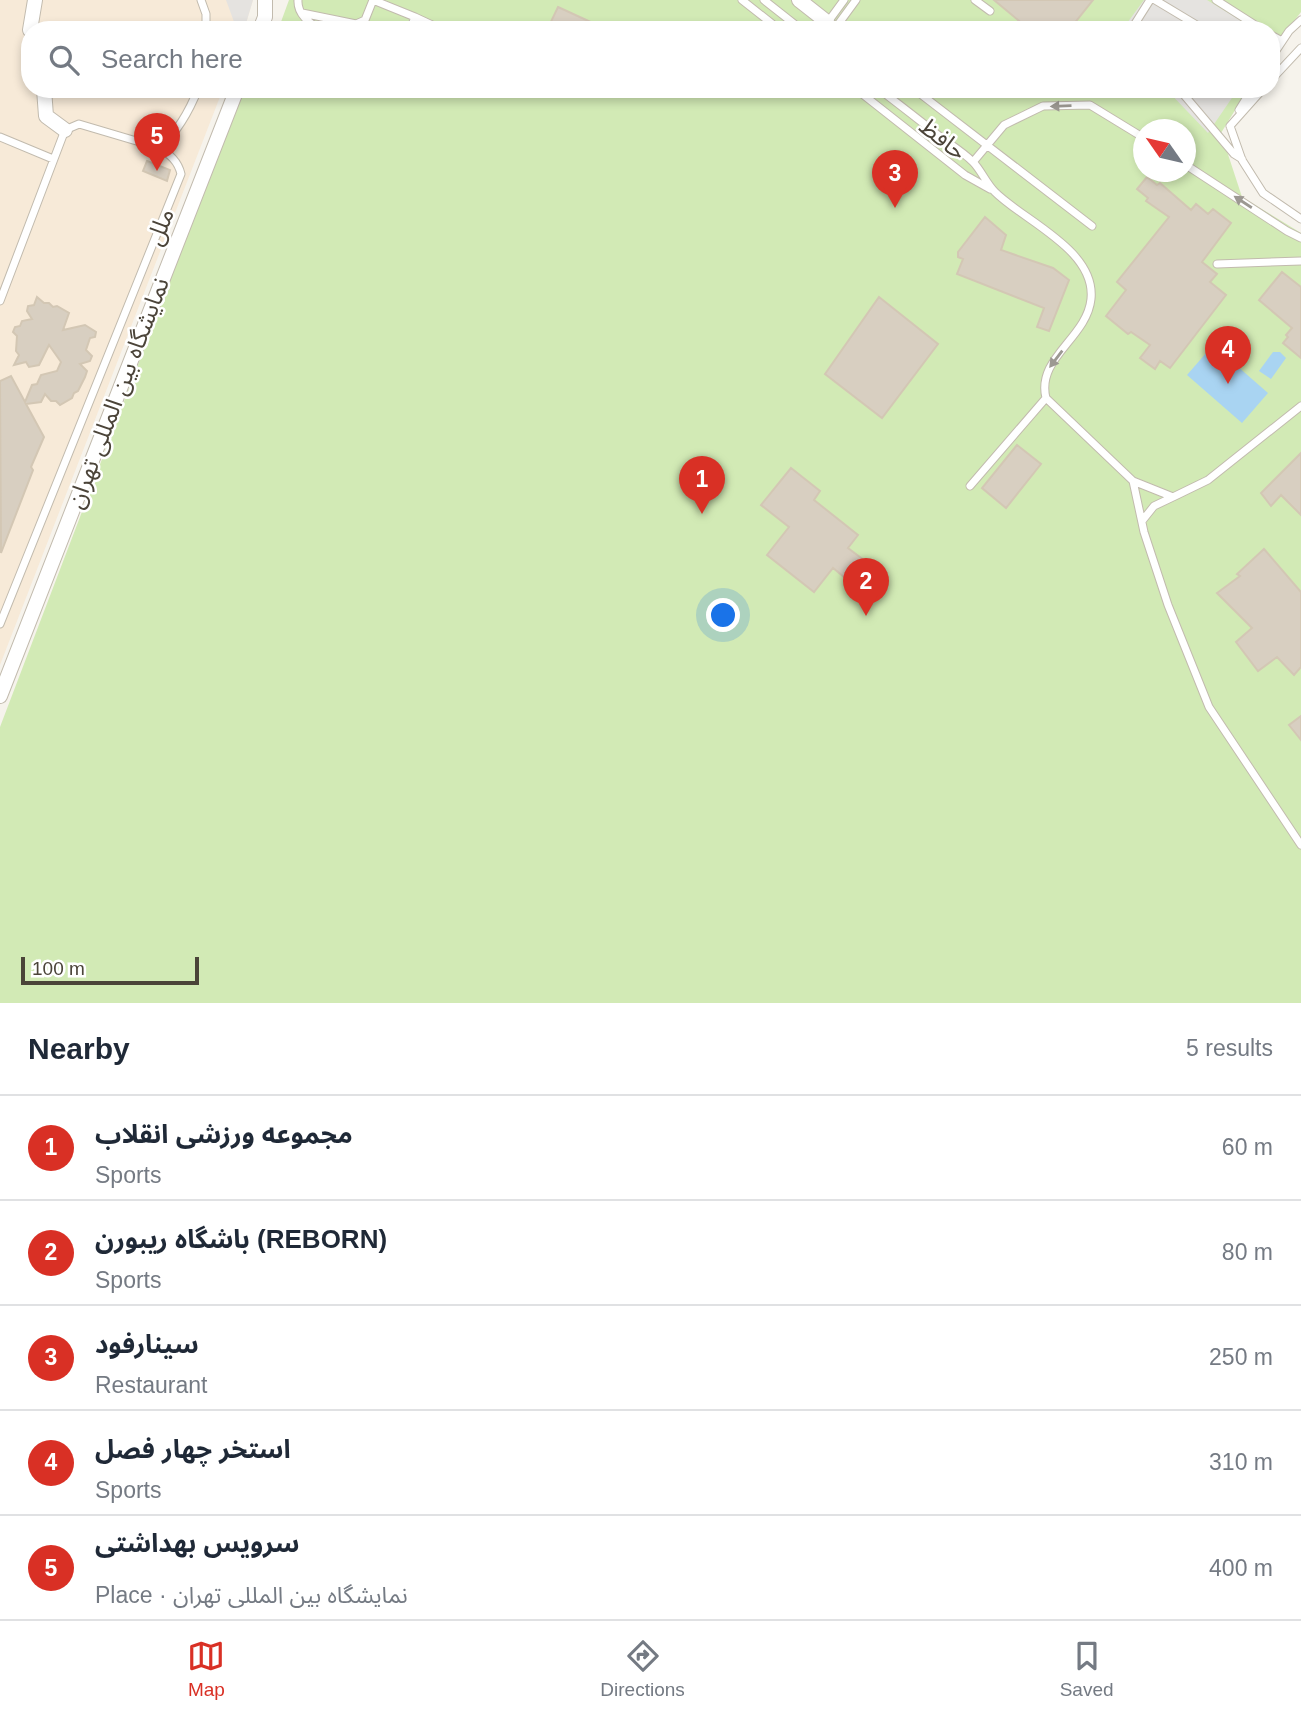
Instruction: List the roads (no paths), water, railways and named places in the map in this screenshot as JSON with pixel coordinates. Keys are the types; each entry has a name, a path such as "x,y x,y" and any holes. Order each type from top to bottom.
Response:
{"street":[{"path":"32,21 35,0"},
{"path":"263,21 265,0"},
{"path":"799,0 823,21"},
{"path":"45,98 46,116 65,130"},
{"name":"نمایشگاه بین المللی تهران","path":"0,696 233,98"}],"lane":[{"path":"201,0 205,21"},
{"path":"298,0 307,21"},
{"path":"363,21 373,0 424,21"},
{"path":"742,0 769,21"},
{"path":"764,0 791,21"},
{"path":"834,21 844,0"},
{"path":"837,21 856,0"},
{"path":"975,0 990,11"},
{"path":"1137,21 1150,0"},
{"path":"1156,0 1190,21"},
{"path":"1216,0 1249,21"},
{"path":"302,13 341,21"},
{"path":"413,21 415,17"},
{"path":"1280,44 1299,24"},
{"path":"1280,70 1301,48"},
{"path":"0,301 65,130 79,124 160,148 188,114 194,98"},
{"name":"حافظ","path":"867,98 965,175 994,191"},
{"name":"حافظ","path":"892,98 974,162 994,191"},
{"path":"926,98 1092,226"},
{"path":"1187,98 1234,154 1242,159"},
{"path":"1230,126 1247,98"},
{"path":"1230,126 1255,98"},
{"path":"974,162 1004,125 1043,106 1090,104 1133,132"},
{"path":"1230,126 1242,159 1262,193 1301,219"},
{"path":"0,137 53,159"},
{"name":"ملل","path":"0,624 181,174 179,166 160,148"},
{"path":"1196,172 1301,238"},
{"path":"994,191 1072,253 1082,265 1090,284 1091,301 1080,329 1046,373 1043,385 1046,398 1133,481 1173,497"},
{"path":"1217,264 1301,261"},
{"path":"970,486 1046,398"},
{"path":"1142,521 1154,506 1208,480 1301,406"},
{"path":"1133,481 1142,521 1168,605 1209,707 1301,845"}],"water":[{"path":"1213,345 1268,393 1242,423 1187,375"},
{"path":"1273,352 1280,352 1286,358 1271,379 1259,371"}],"place":[{"name":"سرویس بهداشتی","path":"157,171"},
{"name":"سینارفود","path":"895,208"},
{"name":"استخر چهار فصل","path":"1228,384"},
{"name":"مجموعه ورزشی انقلاب","path":"702,514"},
{"name":"باشگاه ریبورن (REBORN)","path":"866,616"}]}
